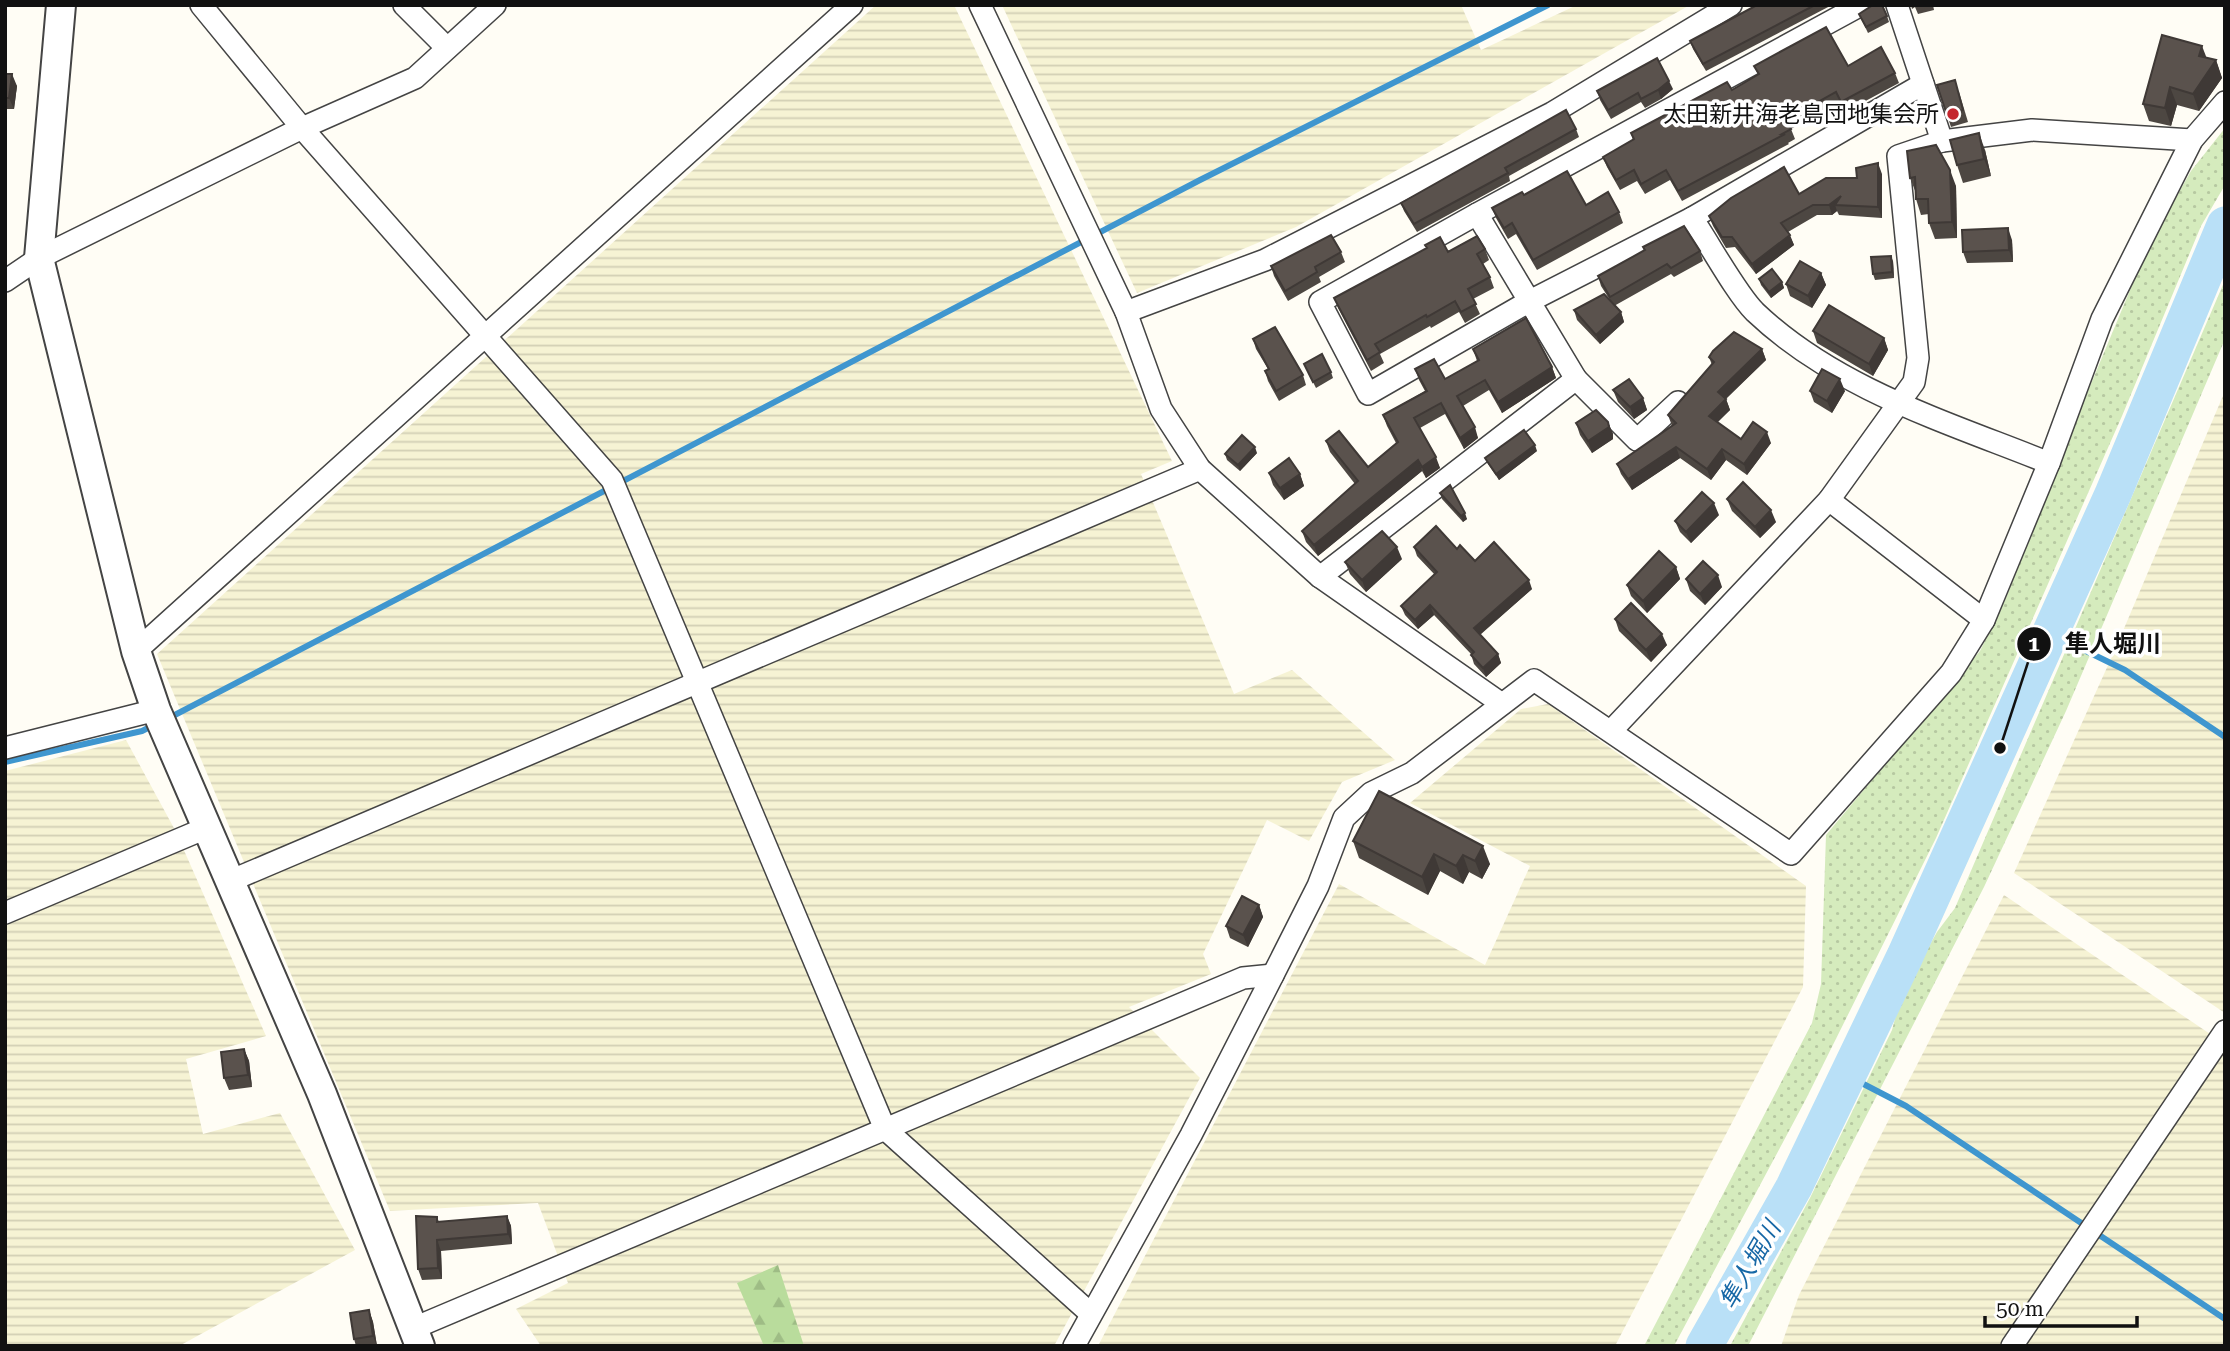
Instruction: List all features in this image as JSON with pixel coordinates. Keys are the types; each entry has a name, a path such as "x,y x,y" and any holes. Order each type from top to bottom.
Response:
{"street":[{"path":"61,5 39,258 136,651 156,710 322,1094 417,1337 885,1129 1243,978 1272,975"},
{"path":"201,5 302,128 612,480 885,1129 1091,1314"},
{"path":"404,5 447,48"},
{"path":"5,281 39,258 302,128 415,78 495,5"},
{"path":"136,651 852,5"},
{"path":"980,5 1126,312 1161,409 1200,469 1320,577 1502,704"},
{"path":"1126,312 1265,260 1552,113 1731,5"},
{"path":"1861,5 1320,302 1368,394 1528,302 1692,218 1923,85"},
{"path":"1897,5 1942,141"},
{"path":"1074,1346 1191,1135 1318,886 1344,818 1371,793 1412,773 1534,680 1612,730 1791,854 1951,673 1984,621 2049,463 2102,319 2192,140 2225,102"},
{"path":"1612,730 1829,500 1897,402 1914,382 1917,358 1898,156 1942,141 2032,130 2192,140"},
{"path":"1477,214 1576,379 1637,440 1678,402"},
{"path":"1692,218 1753,310 1824,368 1897,402 2049,463"},
{"path":"1320,577 1576,379"},
{"path":"230,881 1200,469"},
{"path":"1829,500 1984,621"},
{"path":"5,748 156,710"},
{"path":"5,913 206,828"},
{"path":"2012,1346 2225,1031"}],"shaded area":[{"path":"876,5 954,5 1172,461 1141,474 1234,694 1292,670 1395,760 1342,782 1309,841 1267,820 1203,954 1211,974 1129,1007 1200,1078 1054,1346 541,1346 516,1309 568,1283 538,1203 390,1211 157,654"},
{"path":"1002,5 1461,5 1481,50 1577,5 1690,5 1296,227 1137,293"},
{"path":"2225,391 2225,1013 2014,873 2114,652"},
{"path":"1548,704 1806,886 1803,987 1615,1346 1098,1346 1339,884 1485,965 1530,866 1410,803 1521,709"},
{"path":"126,740 175,830 266,1036 186,1059 203,1134 280,1113 355,1250 179,1346 5,1346 5,771"},
{"path":"2004,895 2225,1044 2225,1346 1781,1346 1799,1295"}],"green space":[{"path":"2225,128 2225,185 2201,226 2122,416 1936,838 1806,1099 1674,1346 1644,1346 1812,1023 1821,984 1826,835 1980,651 2006,598 2048,487 2148,247 2191,171"},
{"path":"2225,280 2225,339 2066,711 1984,887 1748,1346 1730,1346 1810,1198 1892,1030 1901,996 1937,932 1955,908"},
{"path":"778,1265 804,1346 764,1346 737,1283"}],"building":[{"path":"1757,5 1815,5 1703,64 1690,41"},
{"path":"1873,5 1882,5 1887,16 1866,27 1859,14"},
{"path":"1826,27 1848,66 1881,47 1895,73 1841,102 1836,92 1786,120 1791,129 1782,134 1785,134 1678,191 1666,170 1641,184 1634,170 1616,180 1603,157 1634,139 1631,133 1727,82 1732,90 1759,74 1754,66"},
{"path":"2162,35 2202,46 2199,56 2216,60 2193,94 2170,87 2165,108 2143,104"},
{"path":"1657,58 1669,81 1641,99 1638,93 1608,110 1597,91"},
{"path":"5,74 12,74 9,98 5,98"},
{"path":"1955,80 1963,110 1947,115 1937,85"},
{"path":"1566,110 1576,129 1505,168 1508,173 1414,224 1401,203"},
{"path":"1979,133 1984,159 1957,165 1950,140"},
{"path":"1936,145 1950,170 1952,222 1929,223 1928,199 1916,199 1915,177 1910,178 1907,151"},
{"path":"1878,163 1878,207 1835,205 1841,196 1829,205 1813,205 1781,223 1790,235 1752,264 1732,237 1722,237 1709,216 1731,198 1784,167 1799,194 1826,178 1857,178 1856,168"},
{"path":"1567,171 1586,205 1608,192 1619,212 1533,260 1512,223 1504,228 1492,208 1522,192 1524,195"},
{"path":"1684,226 1700,251 1671,268 1667,264 1610,297 1598,276 1645,250 1643,247"},
{"path":"2008,228 2009,250 1963,252 1962,230"},
{"path":"1331,235 1341,252 1315,267 1317,272 1285,291 1271,266"},
{"path":"1477,236 1485,249 1477,254 1490,277 1468,289 1476,304 1461,312 1455,301 1427,317 1426,315 1375,344 1380,352 1367,360 1334,298 1427,248 1425,245 1440,237 1448,252"},
{"path":"1891,256 1892,272 1873,274 1871,257"},
{"path":"1800,261 1821,273 1808,296 1786,284"},
{"path":"1772,269 1782,282 1769,292 1759,279"},
{"path":"1604,294 1621,312 1596,335 1574,310"},
{"path":"1829,305 1884,338 1869,364 1813,331"},
{"path":"1526,318 1552,367 1498,402 1485,380 1457,396 1475,427 1460,438 1441,403 1414,418 1436,457 1422,467 1418,460 1314,545 1302,531 1358,481 1326,441 1339,431 1368,467 1398,442 1383,415 1427,391 1415,369 1434,359 1445,379 1479,360 1473,349"},
{"path":"1275,327 1303,375 1276,391 1265,371 1269,369 1253,339"},
{"path":"1734,332 1762,349 1718,392 1726,399 1709,416 1741,439 1753,422 1767,432 1744,464 1722,449 1707,469 1676,447 1628,479 1617,464 1676,423 1668,415 1714,362 1709,357 1713,351"},
{"path":"1322,354 1331,372 1313,382 1304,364"},
{"path":"1822,369 1840,379 1827,401 1810,391"},
{"path":"1629,379 1643,398 1630,407 1613,390"},
{"path":"1596,410 1608,422 1609,427 1588,441 1576,423"},
{"path":"1524,430 1535,445 1496,474 1485,458"},
{"path":"1242,435 1255,447 1238,465 1225,454"},
{"path":"1289,458 1300,474 1280,488 1269,473"},
{"path":"1743,482 1771,510 1755,527 1727,499"},
{"path":"1450,485 1465,513 1461,516 1440,493"},
{"path":"1702,492 1714,503 1686,532 1675,521"},
{"path":"1436,526 1457,549 1460,545 1475,561 1494,542 1529,580 1474,628 1498,654 1483,668 1471,655 1474,652 1430,605 1415,620 1401,606 1437,572 1414,547"},
{"path":"1382,531 1397,547 1362,580 1345,562"},
{"path":"1659,551 1676,567 1643,601 1627,585"},
{"path":"1703,561 1718,575 1700,594 1686,579"},
{"path":"1631,603 1662,634 1646,650 1615,619"},
{"path":"1379,791 1483,846 1475,861 1463,855 1456,866 1434,854 1422,877 1353,841"},
{"path":"1242,896 1259,905 1243,935 1226,926"},
{"path":"244,1049 248,1075 224,1078 221,1052"},
{"path":"416,1216 437,1217 437,1222 507,1216 508,1234 437,1240 438,1268 418,1269"},
{"path":"369,1310 373,1336 354,1339 350,1313"}],"waterway":[{"path":"169,718 1200,180 1548,5"},
{"name":"隼人堀川","path":"1704,1346 1794,1187 1905,956 2113,494 2225,225"},
{"path":"2051,634 2125,670 2225,737"},
{"path":"5,762 142,731 156,724"},
{"path":"1848,1076 1906,1106 2225,1319"}],"place":[{"name":"太田新井海老島団地集会所","path":"1953,114"},
{"name":"隼人堀川","path":"2000,748"}]}
